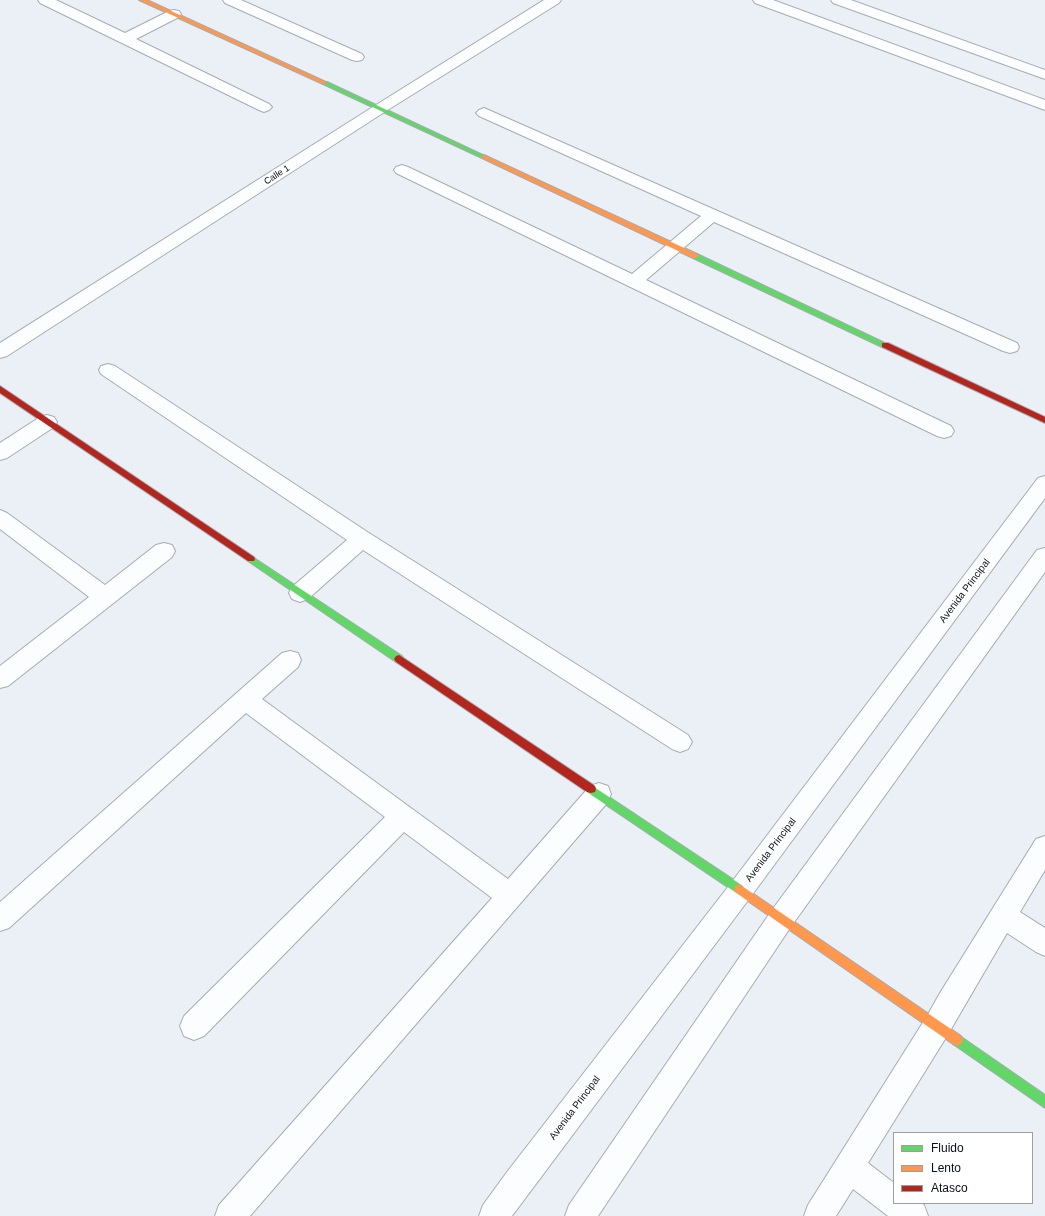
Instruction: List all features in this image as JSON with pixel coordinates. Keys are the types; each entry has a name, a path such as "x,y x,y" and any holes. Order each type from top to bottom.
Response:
{"street":[{"path":"45,0 264,108"},
{"path":"142,0 381,108 1045,420"},
{"path":"230,0 357,57"},
{"name":"Calle 1","path":"0,352 381,108 554,0"},
{"path":"760,0 1045,105"},
{"path":"838,0 1045,75"},
{"path":"125,39 174,14"},
{"path":"914,57 938,37"},
{"path":"1022,67 1045,66"},
{"path":"484,113 1010,347"},
{"path":"402,170 944,431"},
{"path":"633,282 712,215"},
{"path":"108,370 362,539 680,742"},
{"path":"0,389 599,794 1045,1102"},
{"path":"0,453 47,422"},
{"name":"Avenida Principal","path":"494,1216 522,1176 740,891 1045,483"},
{"path":"0,518 105,597"},
{"path":"300,593 362,539"},
{"path":"0,679 164,551"},
{"path":"580,1216 781,919 1045,556"},
{"path":"0,919 290,660"},
{"path":"246,700 510,896"},
{"path":"230,1216 599,794"},
{"path":"194,1026 403,816"},
{"path":"819,1216 937,1026 950,1002 1045,847"},
{"path":"1003,916 1045,943"},
{"path":"849,1167 893,1200"},
{"path":"898,1204 913,1216"}],"traffic: fast":[{"path":"325,83 484,157"},
{"path":"695,256 885,345"},
{"path":"251,559 399,659"},
{"path":"591,789 739,889"},
{"path":"957,1040 1045,1102"}],"traffic: slow":[{"path":"142,0 325,83"},
{"path":"484,157 695,256"},
{"path":"739,889 957,1040"}],"traffic: jam":[{"path":"885,345 1045,420"},
{"path":"0,389 251,559"},
{"path":"399,659 591,789"}]}
